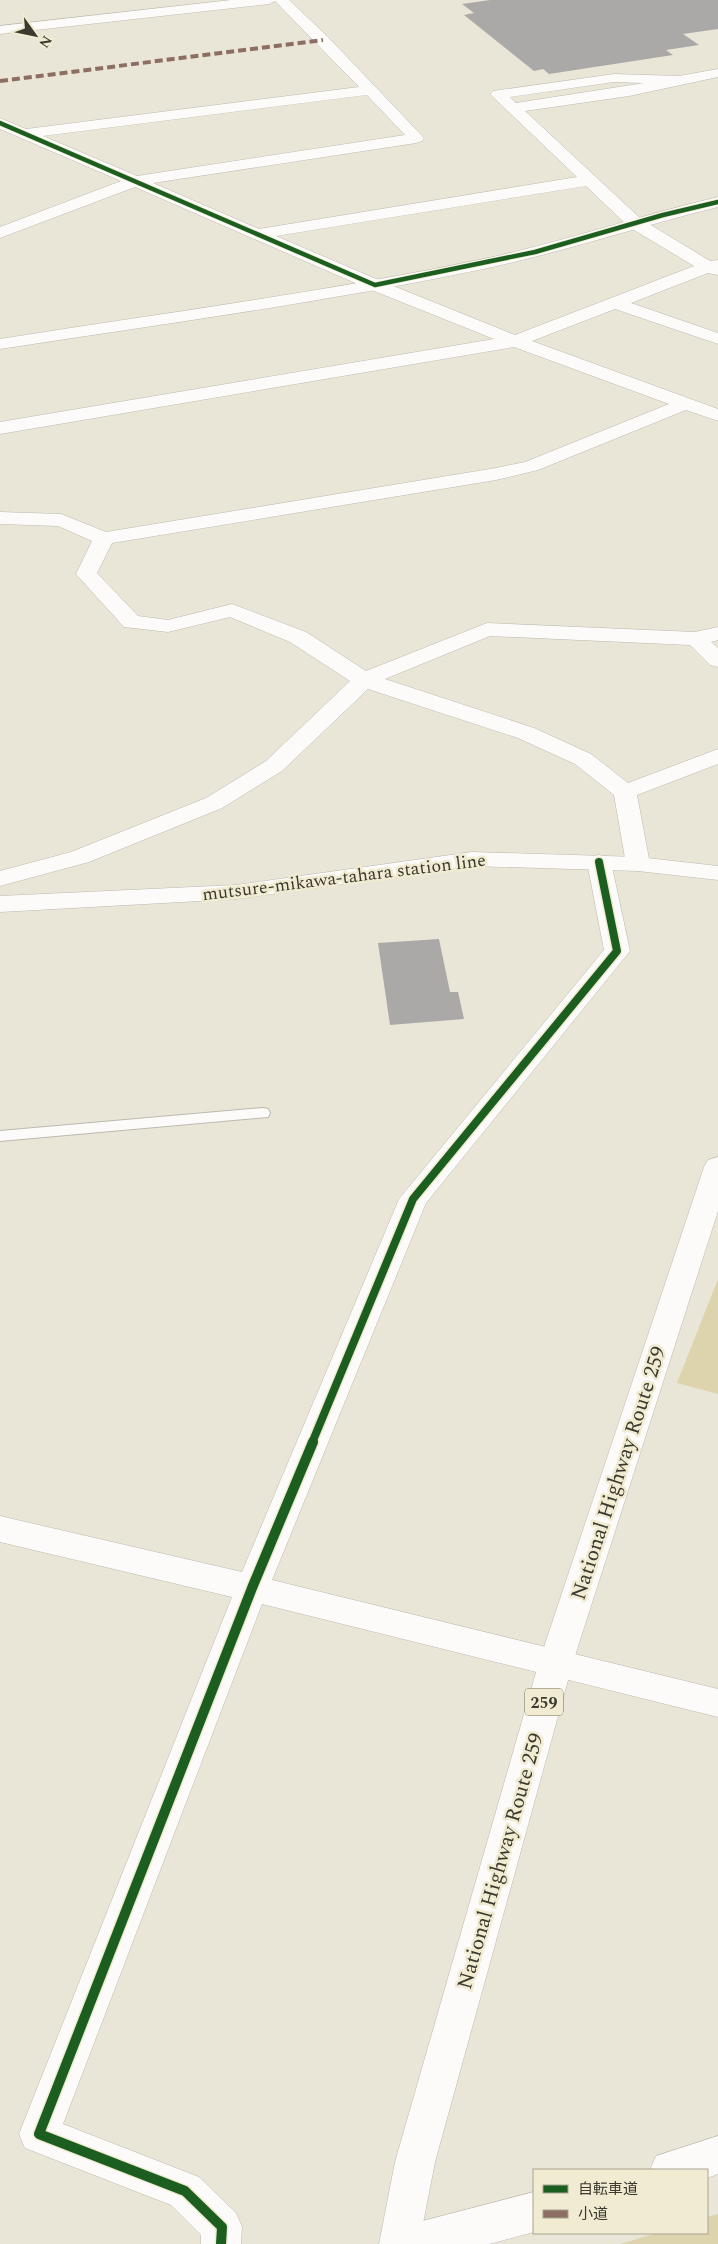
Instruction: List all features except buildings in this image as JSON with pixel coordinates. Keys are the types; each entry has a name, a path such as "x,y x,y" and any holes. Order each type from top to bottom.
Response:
{"main road":[{"path":"0,30 269,0"},
{"path":"0,233 137,181 416,138 323,40 281,0"},
{"path":"714,267 635,223 514,108 629,91 718,72"},
{"path":"0,143 26,134 369,90"},
{"path":"0,123 375,285 515,341 718,415"},
{"path":"258,234 590,180"},
{"path":"0,344 375,285 535,252 635,223 718,202"},
{"path":"0,428 515,341 612,302 714,267"},
{"path":"612,302 718,339"},
{"path":"0,518 61,520 104,538 496,474 531,466 687,404"},
{"path":"104,538 86,574 132,622 168,626 232,610 298,637 364,680 526,732 583,759 625,792 638,864"},
{"path":"0,879 80,857 214,803 274,766 364,680 487,630 696,639 718,633"},
{"path":"696,639 718,660"},
{"path":"625,792 718,756"},
{"name":"mutsure-mikawa-tahara station line","path":"0,904 236,892 472,859 638,864 718,873"},
{"path":"221,2244 222,2227 185,2191 40,2134 252,1588 413,1199 617,951 599,862"},
{"name":"National Highway Route 259","path":"399,2244 415,2162 556,1662 718,1168"},
{"path":"0,1529 252,1588 718,1703"},
{"path":"673,2169 718,2155"},
{"path":"410,2244 533,2212"}],"lane":[{"path":"0,1136 264,1113"}],"shaded area":[{"path":"718,1279 718,1394 677,1383"},
{"path":"718,2214 718,2244 620,2244 654,2234 708,2234 708,2217"}],"marked path":[{"path":"0,81 323,40"}],"cycle path":[{"path":"0,123 375,285 535,252 663,215 718,202"},
{"path":"221,2244 222,2227 185,2191 39,2134 252,1588 413,1199 617,951 599,862"}]}
